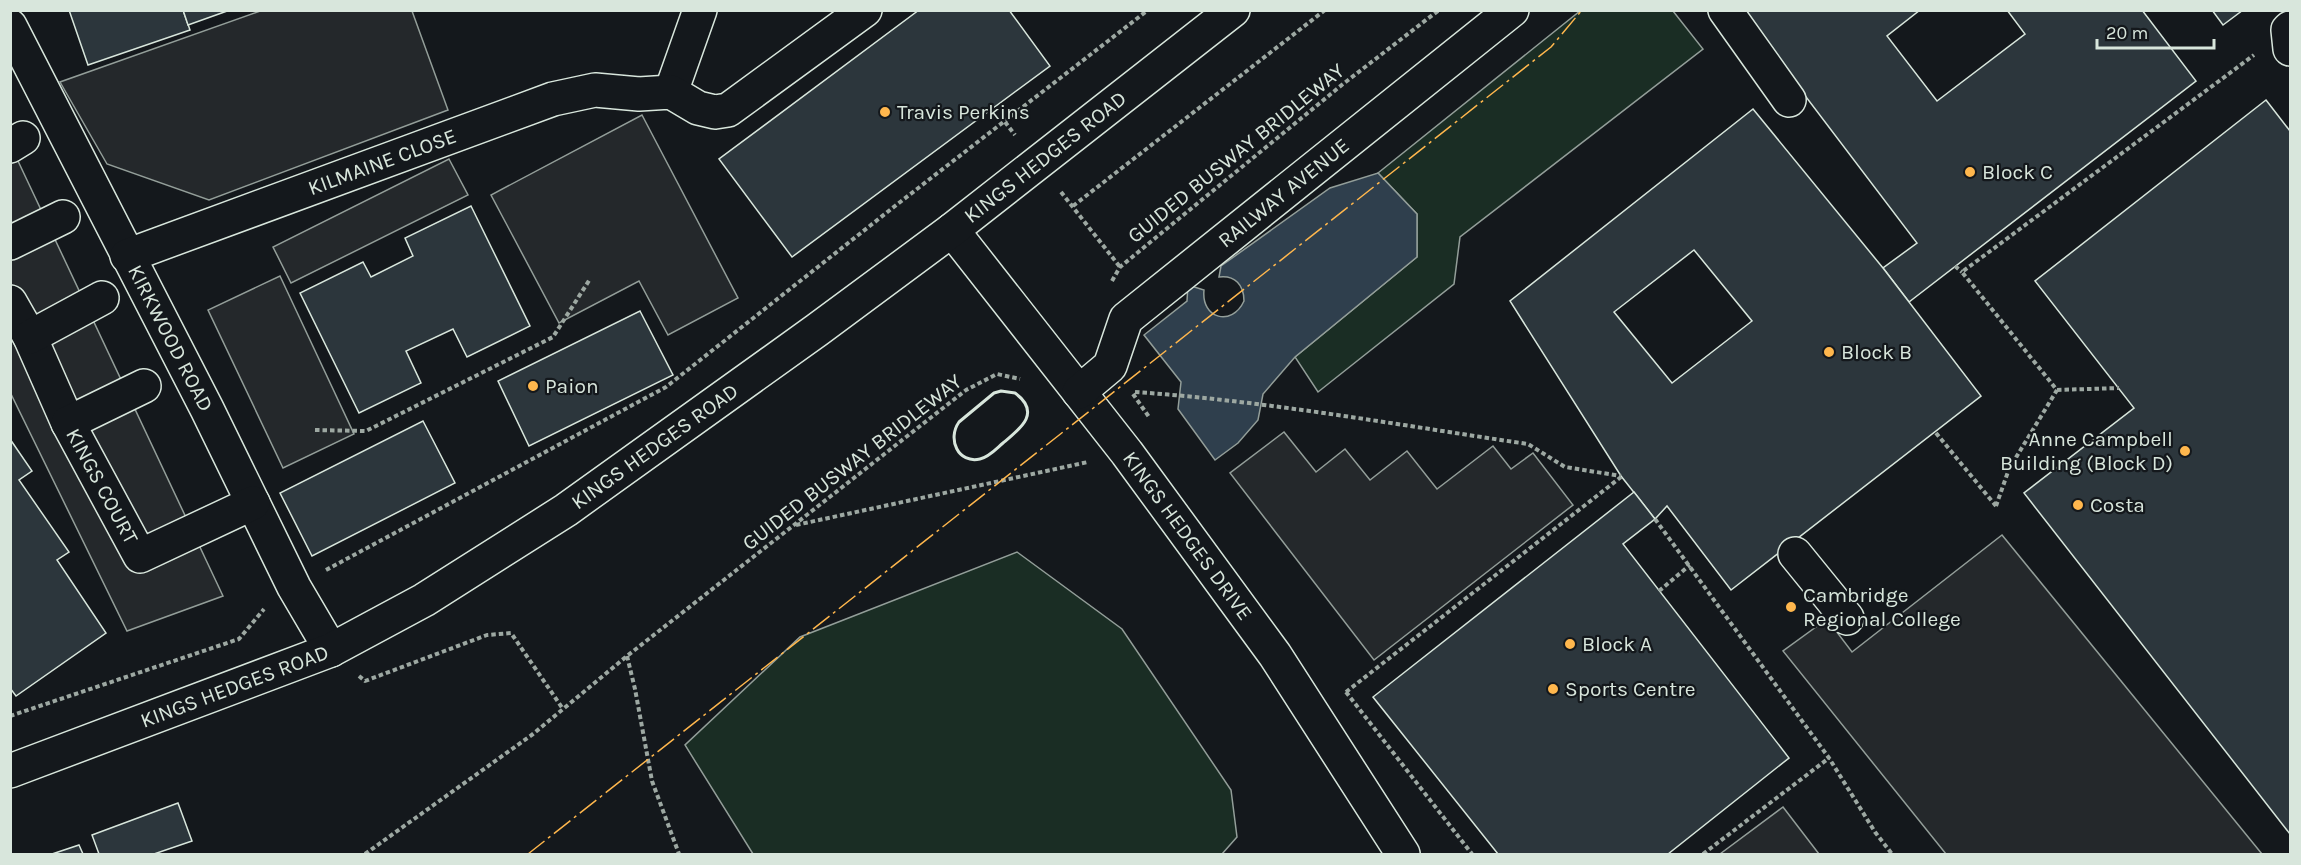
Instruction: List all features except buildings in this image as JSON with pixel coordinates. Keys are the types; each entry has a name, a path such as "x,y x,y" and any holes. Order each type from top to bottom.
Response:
{"street":[{"path":"700,10 655,93 715,112 728,110 865,10"},
{"name":"KINGS HEDGES ROAD","path":"10,771 331,650 424,600 566,510 817,330 952,230 1233,10"},
{"name":"RAILWAY AVENUE","path":"1079,392 1110,366 1126,319 1512,10"},
{"path":"1725,10 1789,100"},
{"name":"KIRKWOOD ROAD","path":"12,31 207,409 294,587 331,650"},
{"name":"KILMAINE CLOSE","path":"127,256 554,99 595,90 655,93"},
{"path":"10,243 63,217"},
{"name":"KINGS HEDGES DRIVE","path":"952,230 1127,453 1275,655 1403,855"},
{"path":"30,337 102,298"},
{"name":"KINGS COURT","path":"10,302 30,337 68,423 140,556 253,503"},
{"path":"68,423 144,386"},
{"path":"1795,554 1847,618"}],"path":[{"path":"10,716 239,639 268,604 294,587 666,387 894,206 1148,10"},
{"path":"1073,206 1325,10"},
{"name":"GUIDED BUSWAY BRIDLEWAY","path":"1107,291 1120,267 1343,84 1439,10"},
{"path":"1962,273 2290,35"},
{"path":"1005,122 1120,267"},
{"path":"1955,266 2057,390"},
{"path":"315,430 366,430 553,337 590,279"},
{"name":"GUIDED BUSWAY BRIDLEWAY","path":"365,855 514,748 627,656 796,526 966,390 997,374 1018,378 1029,385 1057,363"},
{"path":"2057,390 2119,388"},
{"path":"1936,433 1996,506 2010,469 2057,390"},
{"path":"1131,392 1180,395 1259,405 1528,444 1565,467 1621,476 1346,692"},
{"path":"796,526 1127,453"},
{"path":"1655,519 1829,758 1892,855"},
{"path":"1659,591 1690,566"},
{"path":"331,650 365,681 488,635 510,633 562,709"},
{"path":"627,656 652,781 679,855"},
{"path":"1703,855 1829,758"}],"green space":[{"path":"1580,11 1673,11 1703,49 1460,237 1454,284 1318,392 1295,357 1417,257 1417,214 1378,173"},
{"path":"1017,552 1122,629 1231,790 1237,837 1222,854 753,854 685,745 800,637"}],"shaded area":[{"path":"263,10 412,11 448,110 209,200 107,164 60,82"},
{"path":"642,115 738,298 668,335 639,281 559,323 491,195"},
{"path":"10,144 223,596 127,631 11,394"},
{"path":"449,159 468,195 291,283 273,247"},
{"path":"280,276 354,434 283,468 208,310"},
{"path":"1284,432 1316,472 1345,449 1370,480 1407,451 1437,489 1493,446 1511,469 1533,453 1573,505 1374,660 1230,473"},
{"path":"2002,535 2262,854 1946,854 1783,651 1827,619 1852,652"},
{"path":"1783,807 1819,854 1720,854"}],"water":[{"path":"1378,173 1417,214 1417,257 1295,357 1263,394 1258,420 1238,443 1215,460 1178,409 1181,382 1144,335 1187,301 1188,285 1204,290 1204,300 1212,313 1225,317 1232,314 1239,309 1244,301 1244,295 1238,282 1234,279 1219,277 1221,266 1330,188"}],"wall":[{"path":"1001,391 1015,393 1023,400 1027,407 1026,420 1016,432 989,455 980,459 966,458 957,449 955,442 954,436 959,422 994,393 1001,391"}],"power":[{"path":"528,854 1551,47 1582,10"}],"place":[{"name":"Travis Perkins","path":"885,112"},
{"name":"Block C","path":"1970,172"},
{"name":"Block B","path":"1829,352"},
{"name":"Paion","path":"533,386"},
{"name":"Anne Campbell Building (Block D)","path":"2185,451"},
{"name":"Costa","path":"2078,505"},
{"name":"Cambridge Regional College","path":"1791,607"},
{"name":"Block A","path":"1570,644"},
{"name":"Sports Centre","path":"1553,689"}]}
